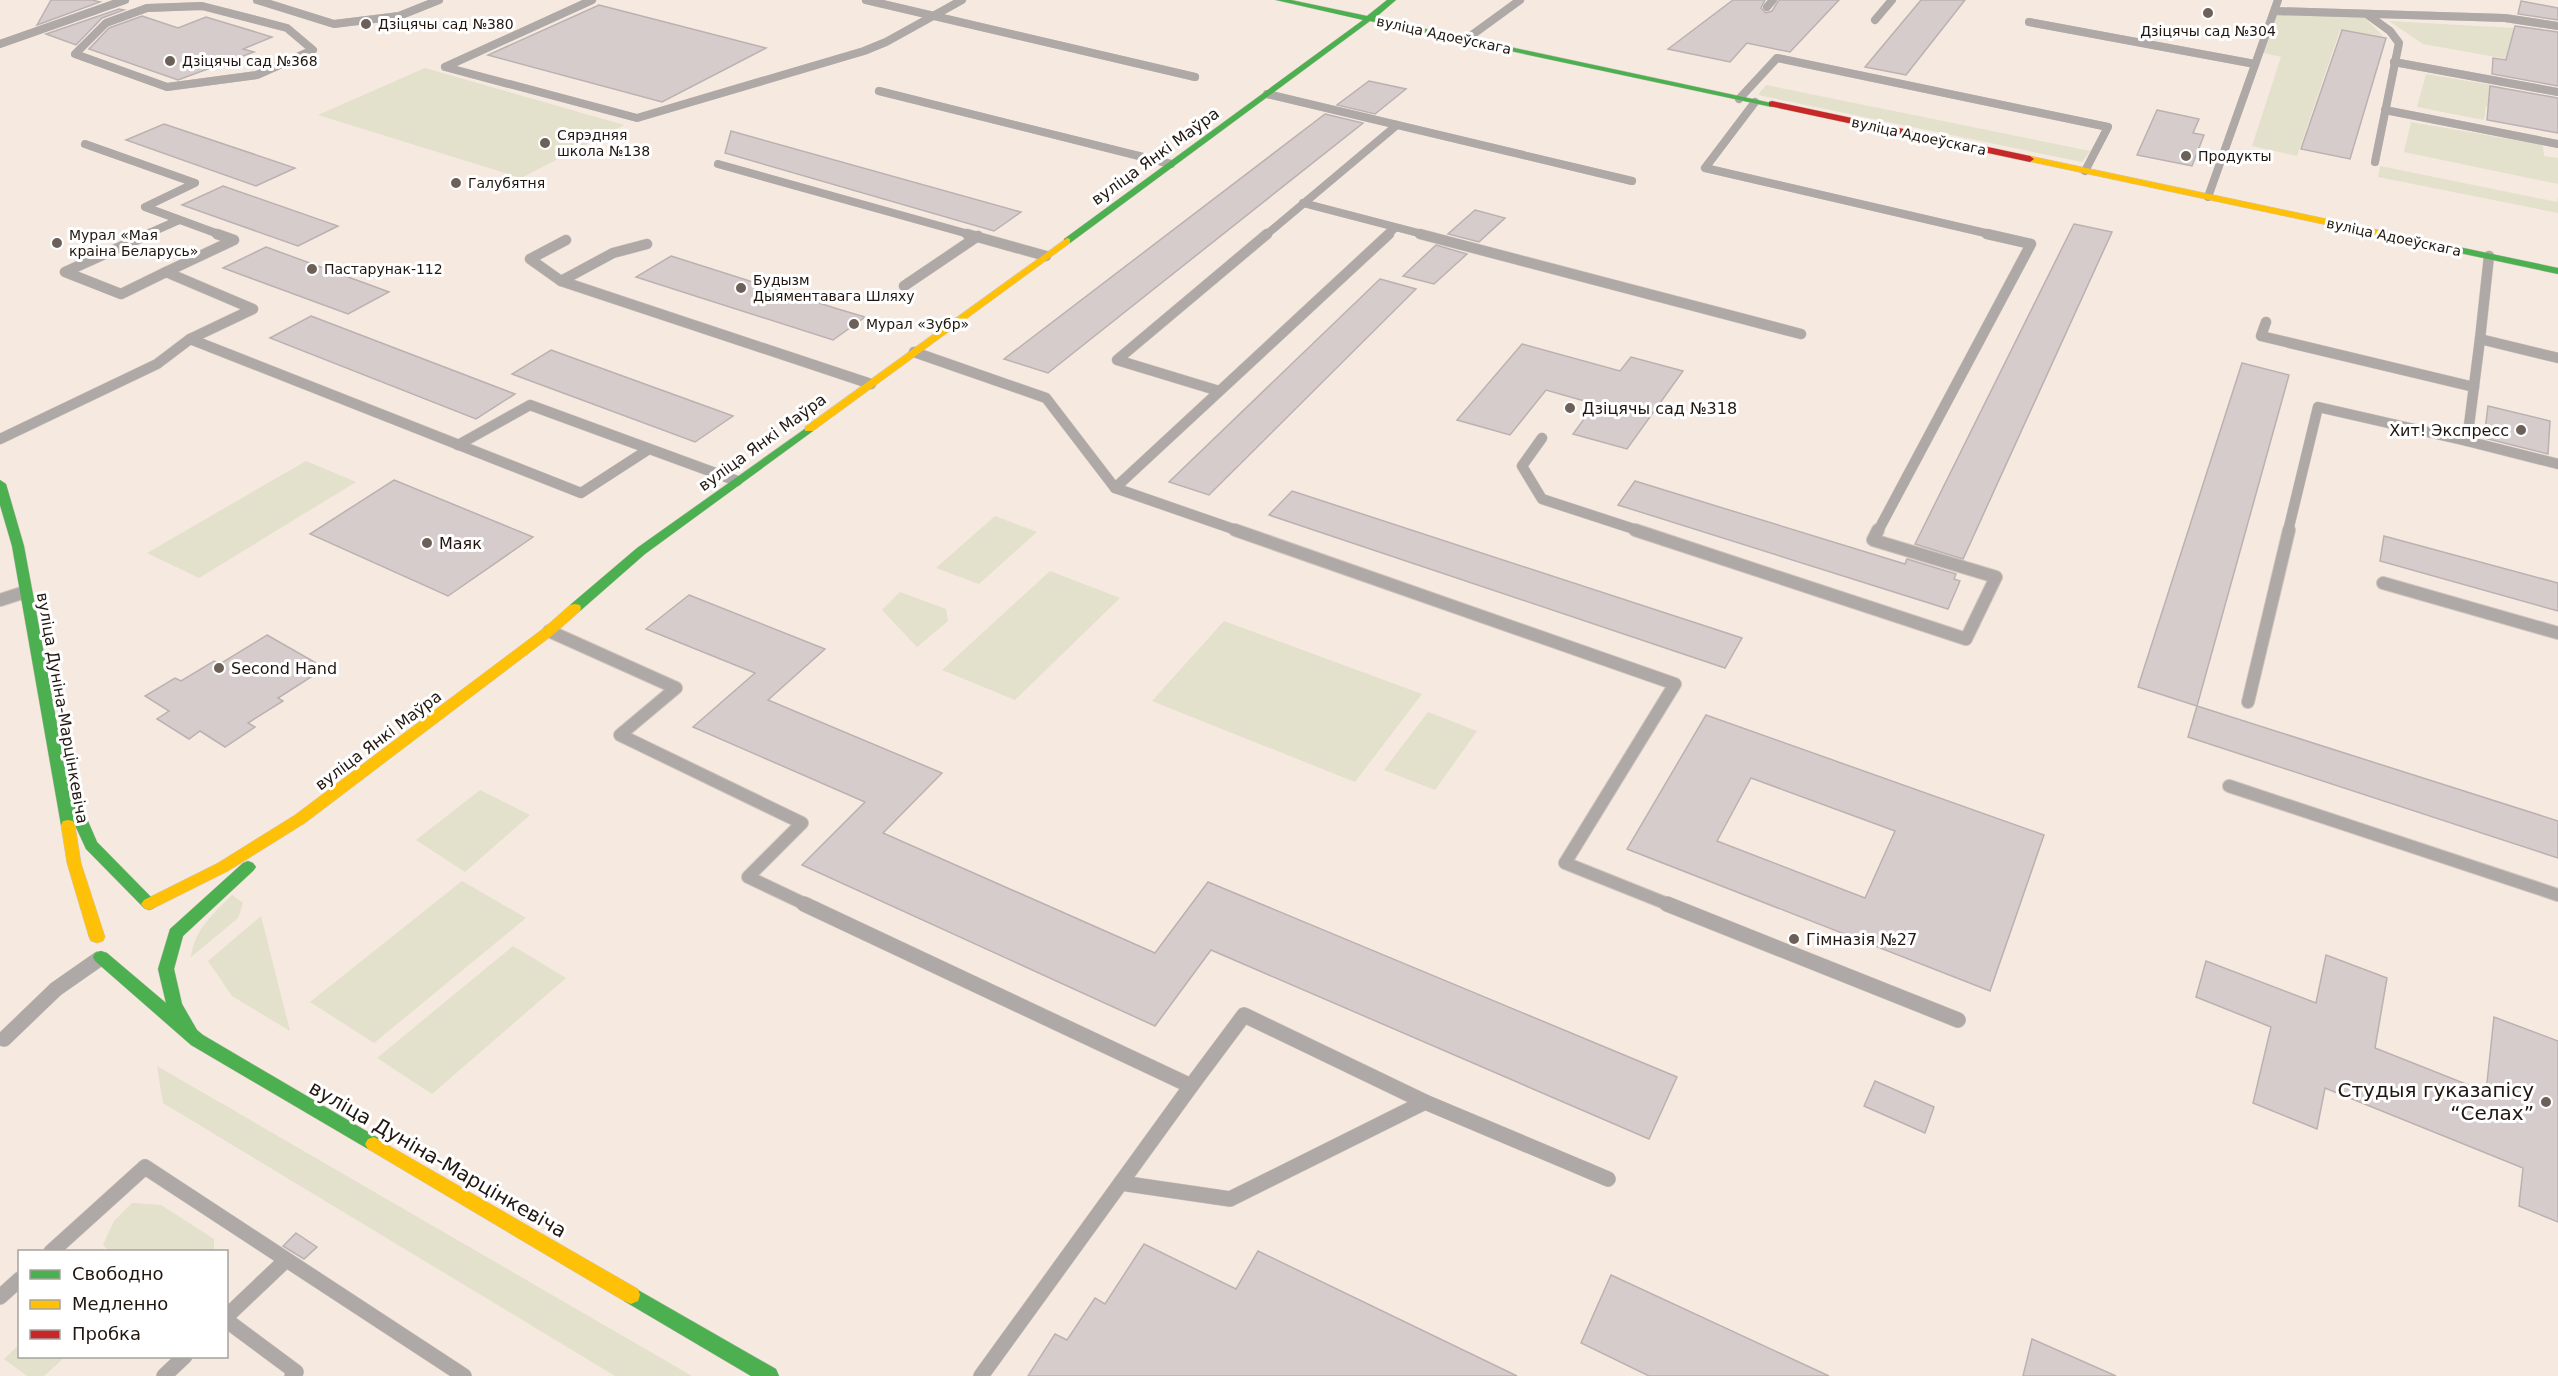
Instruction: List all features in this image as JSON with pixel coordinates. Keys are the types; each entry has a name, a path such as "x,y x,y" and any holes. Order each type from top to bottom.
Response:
{"street":[{"name":"вуліца Адоеўскага","path":"1280,0 2558,271"},
{"name":"вуліца Янкі Маўра","path":"134,908 149,904 223,867 300,819 549,632 641,551 1267,94 1392,0"},
{"name":"вуліца Дуніна-Марцінкевіча","path":"0,484 18,546 60,771 74,863 97,938 95,947 101,957 197,1040 769,1376"},
{"path":"60,771 92,845 149,904 167,905 176,909 180,916 166,969 174,1005 197,1040"},
{"path":"156,951 300,819"},
{"path":"97,938 108,922"},
{"path":"101,957 118,962 130,962"}],"lane":[{"path":"0,44 125,0"},
{"path":"257,0 334,24 399,16 439,0"},
{"path":"592,0 445,67 637,118 864,51 886,42 962,0"},
{"path":"866,0 1195,77"},
{"path":"1465,40 1520,0"},
{"path":"1767,7 1773,0"},
{"path":"1875,20 1892,0"},
{"path":"2208,197 2278,0"},
{"path":"201,3 287,28 313,50 257,75 167,87 75,54 106,23 147,8 201,3"},
{"path":"2275,11 2505,18 2558,26"},
{"path":"2368,15 2390,31 2399,43 2375,162"},
{"path":"2030,22 2256,64"},
{"path":"1739,99 1777,58 2108,127 2085,171"},
{"path":"2394,62 2558,92"},
{"path":"879,91 1171,164"},
{"path":"1267,94 1632,181"},
{"path":"1542,438 1522,466 1542,499 1966,639 1996,577 1873,540 2031,244 1705,168 1755,102"},
{"path":"2385,110 2558,144"},
{"path":"1219,391 1117,360 1397,125"},
{"path":"85,144 195,183 145,207 234,240 120,294 65,272 179,220"},
{"path":"717,164 1046,256"},
{"path":"1303,203 1801,334"},
{"path":"1115,488 1395,228"},
{"path":"904,286 978,236"},
{"path":"566,240 530,259 561,281 871,384"},
{"path":"561,281 613,253 647,244"},
{"path":"2467,441 2489,256"},
{"path":"0,439 157,364 190,339 253,309 166,272"},
{"path":"2266,322 2261,336 2474,387"},
{"path":"190,339 581,494 649,449"},
{"path":"2480,339 2558,358"},
{"path":"914,352 1046,398 1115,488 1675,684 1565,863 1958,1020"},
{"path":"458,445 530,405 737,481"},
{"path":"2248,702 2318,407 2558,464"},
{"path":"2383,583 2558,633"},
{"path":"0,600 25,592"},
{"path":"549,632 676,688 620,735 802,823 748,877 1191,1086"},
{"path":"2229,786 2558,895"},
{"path":"4,1039 56,989 101,957"},
{"path":"981,1376 1244,1016 1425,1102 1608,1179"},
{"path":"1121,1183 1230,1200 1425,1102"},
{"path":"52,1250 145,1167 464,1376"},
{"path":"228,1317 286,1260"},
{"path":"0,1297 18,1281"},
{"path":"228,1321 296,1372 292,1376"},
{"path":"164,1376 183,1358"}],"shaded area":[{"path":"2273,12 2365,18 2383,36 2340,30 2297,156 2252,146 2281,57 2259,52"},
{"path":"2389,21 2514,28 2524,41 2558,68 2423,44"},
{"path":"425,68 624,125 521,178 318,115"},
{"path":"2426,74 2503,87 2507,95 2558,119 2486,106 2484,120 2417,107"},
{"path":"1766,85 2090,151 2082,162 1758,95"},
{"path":"2411,122 2543,145 2544,156 2558,158 2558,184 2404,152"},
{"path":"2380,166 2557,202 2558,196 2558,213 2378,177"},
{"path":"306,461 356,482 199,578 147,553"},
{"path":"995,516 1037,532 979,584 936,568"},
{"path":"1050,571 1120,598 1015,700 942,670"},
{"path":"900,592 946,609 948,621 917,647 882,610"},
{"path":"1224,621 1422,694 1355,782 1152,701"},
{"path":"1428,712 1477,731 1435,790 1384,770"},
{"path":"480,790 530,815 465,872 416,840"},
{"path":"462,881 526,918 374,1043 310,1002"},
{"path":"232,895 243,903 238,918 191,957 196,938 201,930"},
{"path":"261,916 290,1031 232,996 208,961"},
{"path":"513,946 566,978 432,1094 377,1058"},
{"path":"157,1066 692,1376 615,1376 163,1103"},
{"path":"132,1203 161,1205 214,1239 214,1250 108,1250 103,1245 114,1221"},
{"path":"18,1346 18,1358 64,1358 44,1376 27,1376 4,1359"}],"building":[{"path":"51,0 92,0 100,2 37,25"},
{"path":"1733,0 1765,0 1761,8 1766,13 1772,11 1779,0 1839,0 1790,52 1747,43 1730,62 1668,49"},
{"path":"1921,0 1965,0 1906,75 1865,67"},
{"path":"2521,1 2558,8 2558,20 2518,14"},
{"path":"599,5 766,48 662,102 488,55"},
{"path":"119,9 124,10 102,18 76,45 46,34"},
{"path":"142,16 178,28 206,17 272,37 243,49 254,52 178,80 89,49 109,28"},
{"path":"2515,26 2558,32 2558,86 2492,74 2493,58 2506,60"},
{"path":"2342,30 2386,38 2350,159 2301,149"},
{"path":"1369,81 1406,89 1375,114 1337,105"},
{"path":"2490,86 2558,98 2558,133 2487,120"},
{"path":"2157,110 2199,119 2193,133 2204,135 2192,166 2137,155"},
{"path":"1325,114 1363,123 1048,373 1004,359"},
{"path":"164,124 295,168 256,186 126,140"},
{"path":"731,131 1021,212 994,231 725,153"},
{"path":"223,186 338,226 298,246 182,205"},
{"path":"1475,210 1505,218 1479,242 1448,234"},
{"path":"2074,224 2112,232 1963,559 1915,544"},
{"path":"1436,245 1467,254 1434,284 1403,276"},
{"path":"266,247 389,292 348,314 223,268"},
{"path":"671,256 865,317 833,340 636,277"},
{"path":"1380,279 1416,289 1209,495 1169,482"},
{"path":"311,316 515,394 476,419 270,338"},
{"path":"1522,344 1620,371 1631,357 1683,371 1627,449 1573,434 1595,404 1546,390 1510,435 1457,420"},
{"path":"551,350 733,416 695,442 512,374"},
{"path":"2242,363 2289,375 2197,706 2138,687"},
{"name":"Хит! Экспресс","path":"2488,406 2550,421 2548,454 2484,438"},
{"name":"Маяк","path":"394,480 533,537 448,596 310,534"},
{"path":"1635,481 1905,564 1907,559 1956,574 1954,579 1960,581 1948,609 1618,505"},
{"path":"1292,491 1742,638 1725,668 1269,515"},
{"path":"2384,536 2558,583 2558,611 2380,561"},
{"path":"689,595 825,649 768,700 942,773 883,833 1155,953 1208,882 1677,1077 1649,1139 1211,950 1155,1026 802,865 865,802 693,727 755,673 646,629"},
{"path":"267,635 325,668 278,698 283,701 248,723 255,727 225,747 200,731 189,739 157,719 169,711 145,696 175,678 181,681 214,661 220,664"},
{"path":"2197,706 2558,821 2558,858 2188,737"},
{"path":"1706,715 2044,835 1990,991 1627,849","holes":["1751,778 1895,831 1865,898 1717,841"]},
{"path":"2326,955 2387,978 2375,1048 2486,1092 2494,1017 2558,1041 2558,1222 2519,1206 2523,1168 2325,1088 2317,1129 2253,1103 2271,1027 2196,997 2206,961 2316,1003"},
{"path":"1875,1081 1934,1107 1925,1133 1864,1106"},
{"path":"296,1233 317,1247 304,1259 283,1246"},
{"path":"1144,1244 1236,1289 1258,1251 1517,1376 1028,1376 1055,1334 1067,1340 1095,1298 1105,1304"},
{"path":"1611,1275 1829,1376 1649,1376 1581,1343"},
{"path":"2032,1339 2116,1376 2023,1376"}],"traffic: fast":[{"path":"1280,0 1772,104"},
{"path":"1067,241 1346,37 1392,0"},
{"path":"2402,238 2558,271"},
{"path":"575,608 641,551 809,429"},
{"path":"0,484 18,546 68,825"},
{"path":"76,809 91,845 149,904"},
{"path":"189,1029 174,1005 166,969 176,933 248,867"},
{"path":"101,957 197,1040 374,1144"},
{"path":"631,1295 769,1376"}],"traffic: slow":[{"path":"2030,159 2402,238"},
{"path":"809,429 1067,241"},
{"path":"149,904 223,867 300,819 549,631 575,608"},
{"path":"68,825 74,863 97,937"},
{"path":"374,1144 631,1295"}],"traffic: jam":[{"path":"1772,104 2030,159"}],"place":[{"name":"Дзіцячы сад №304","path":"2208,13"},
{"name":"Дзіцячы сад №380","path":"366,24"},
{"name":"Дзіцячы сад №368","path":"170,61"},
{"name":"Сярэдняя школа №138","path":"545,143"},
{"name":"Продукты","path":"2186,156"},
{"name":"Галубятня","path":"456,183"},
{"name":"Мурал «Мая краіна Беларусь»","path":"57,243"},
{"name":"Пастарунак-112","path":"312,269"},
{"name":"Будызм Дыяментавага Шляху","path":"741,288"},
{"name":"Мурал «Зубр»","path":"854,324"},
{"name":"Дзіцячы сад №318","path":"1570,408"},
{"name":"Хит! Экспресс","path":"2521,430"},
{"name":"Маяк","path":"427,543"},
{"name":"Second Hand","path":"219,668"},
{"name":"Гімназія №27","path":"1794,939"},
{"name":"Студыя гуказапісу “Селах”","path":"2546,1102"}]}
